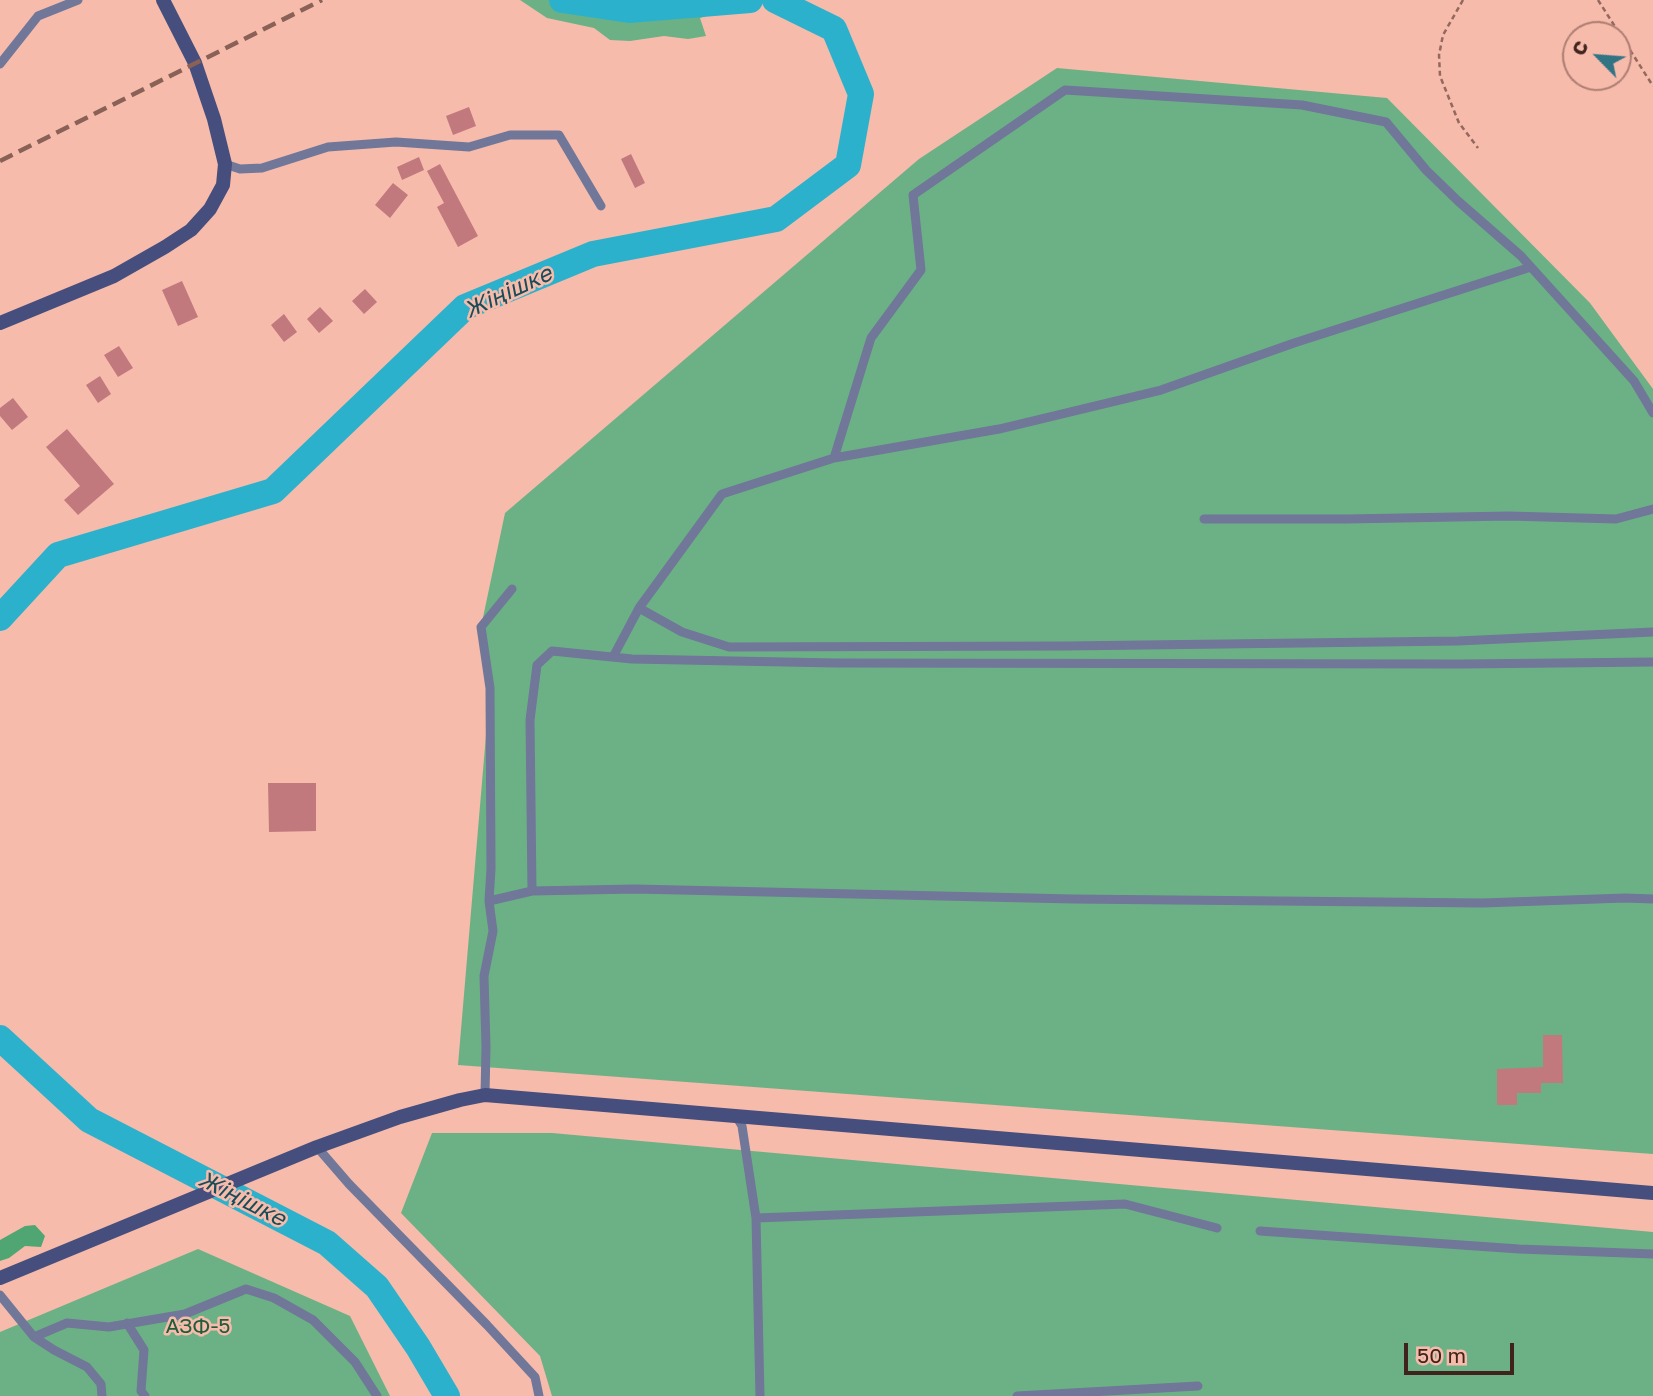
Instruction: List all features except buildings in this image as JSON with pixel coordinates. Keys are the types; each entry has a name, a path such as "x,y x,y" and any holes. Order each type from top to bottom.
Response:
{"street":[{"path":"0,323 114,276 165,247 191,230 210,209 223,185 225,164 214,119 195,64 163,0"},
{"path":"0,1278 311,1149 400,1117 460,1100 485,1096 1653,1194"}],"lane":[{"path":"0,64 38,16 78,0"},
{"path":"834,458 871,338 922,270 913,195 1065,90 1302,105 1386,122 1426,170 1521,256 1633,382 1653,413"},
{"path":"225,164 240,169 261,168 328,148 396,142 469,147 510,135 559,135 601,206"},
{"path":"613,657 639,608 722,494 834,458 999,429 1161,390 1294,343 1531,267"},
{"path":"1203,519 1509,516 1616,519 1653,509"},
{"path":"485,1096 484,976 494,931 489,901 490,688 481,627 512,589"},
{"path":"639,608 682,632 729,647 1458,641 1653,632"},
{"path":"531,891 530,720 537,664 552,650 632,659 835,663 1653,662"},
{"path":"489,901 531,891 635,889 1073,899 1483,903 1653,899"},
{"path":"736,1116 742,1126 756,1218 760,1396"},
{"path":"311,1149 349,1184 535,1377 539,1396"},
{"path":"756,1218 1125,1204 1217,1228"},
{"path":"1260,1231 1519,1249 1653,1254"},
{"path":"34,1337 67,1323 109,1327 185,1314 246,1289 274,1298 313,1320 355,1362 377,1396"},
{"path":"0,1295 34,1337 88,1367 101,1384 102,1396"},
{"path":"127,1323 144,1350 141,1391 145,1396"},
{"path":"1017,1396 1198,1386"}],"path":[{"path":"1463,0 1443,35 1439,55 1440,76 1459,123 1478,148"},
{"path":"1598,0 1653,86"}],"green space":[{"path":"520,0 739,0 739,7 700,18 706,36 688,39 664,36 630,41 610,40 594,28 547,18"},
{"path":"1057,68 1387,98 1590,303 1653,389 1653,1154 458,1065 490,688 481,627 505,513 919,159"},
{"path":"432,1133 552,1133 1653,1232 1653,1396 552,1396 540,1356 401,1213"},
{"path":"35,1225 45,1236 41,1247 25,1246 0,1261 0,1240 25,1226"},
{"name":"АЗФ-5","path":"198,1249 350,1316 390,1396 0,1396 0,1332"}],"waterway":[{"name":"Жіңішке","path":"562,0 629,10 750,0"},
{"name":"Жіңішке","path":"0,618 58,555 273,491 465,307 593,254 776,219 848,165 861,94 834,29 775,0"},
{"name":"Жіңішке","path":"0,1038 89,1120 327,1243 377,1287 447,1396"}],"railway":[{"path":"0,161 322,0"}]}
